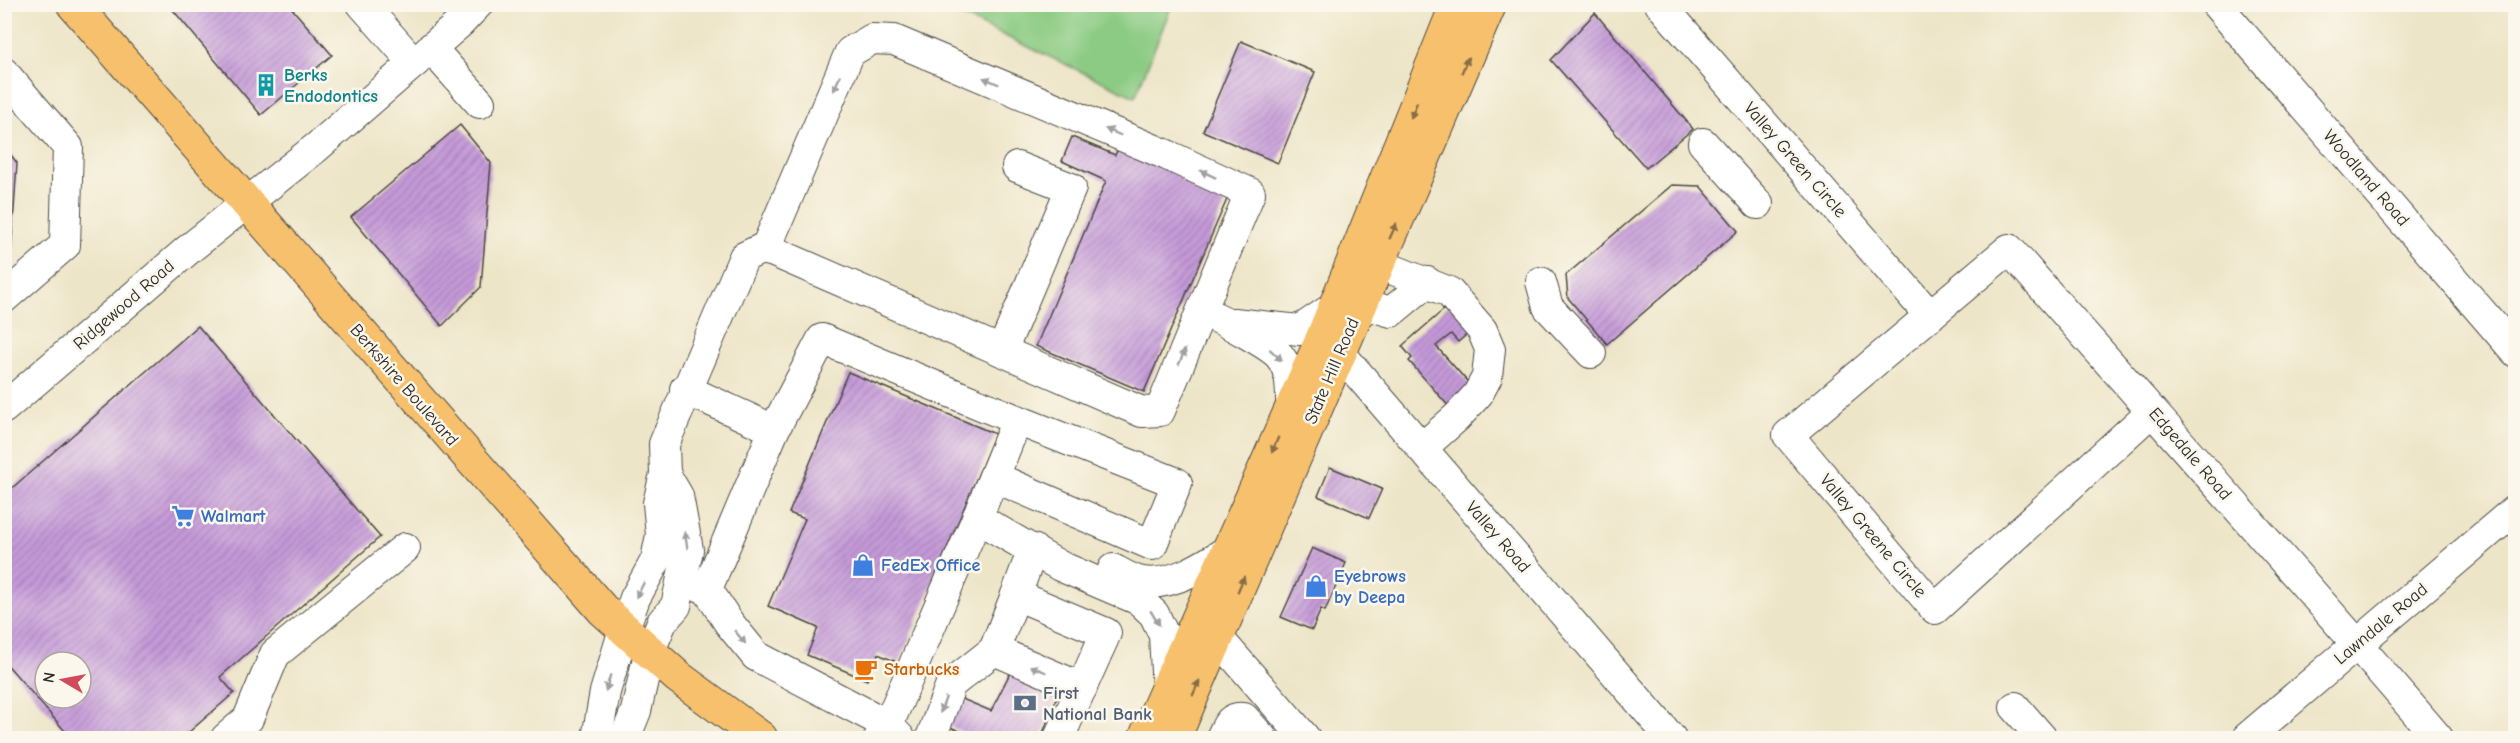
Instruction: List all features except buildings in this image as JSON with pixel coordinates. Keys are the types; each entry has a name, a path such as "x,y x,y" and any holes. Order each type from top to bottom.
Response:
{"main road":[{"name":"Berkshire Boulevard","path":"73,4 603,610 649,653 761,738"},
{"name":"State Hill Road","path":"1145,738 1167,690 1209,630 1330,348 1457,4"},
{"name":"State Hill Road","path":"1347,305 1378,264 1490,4"},
{"name":"State Hill Road","path":"1174,738 1209,630 1231,548 1291,408 1330,348"}],"street":[{"path":"362,4 480,103"},
{"name":"Valley Green Circle","path":"1660,4 1930,316"},
{"name":"Woodland Road","path":"2216,4 2516,352"},
{"name":"Ridgewood Road","path":"4,408 189,249 317,147 423,55 469,8"},
{"path":"597,738 605,692 624,629 635,598 656,560 661,535 658,503 665,474 664,444 685,389 744,256 761,249 765,250 774,252 1143,412 1160,411 1216,316 1250,193 1167,155 894,40 872,39 850,52 765,250"},
{"path":"4,73 68,147 65,245 4,298"},
{"path":"1703,143 1758,204"},
{"path":"1002,351 1071,188 1017,167"},
{"name":"Edgedale Road","path":"1930,316 2009,249 2438,738"},
{"path":"1378,264 1449,292 1482,330 1490,349 1487,377 1478,394 1457,417 1422,448"},
{"path":"1216,316 1300,330 1347,305 1391,312 1427,282"},
{"path":"1541,282 1548,308 1591,353"},
{"path":"1216,316 1281,357 1291,382 1291,408"},
{"name":"Valley Greene Circle","path":"1930,316 1788,435 1935,609 2152,411"},
{"path":"625,738 636,711 649,653 662,622 695,584 822,339 1177,483 1152,545 994,477"},
{"name":"Valley Road","path":"1330,348 1422,448 1671,738"},
{"path":"685,389 774,430"},
{"path":"665,474 678,496 695,584 756,656 889,734 1017,420"},
{"name":"Lawndale Road","path":"2247,738 2516,509"},
{"path":"976,518 1060,566 1139,600 1154,614 1164,635 1167,690"},
{"path":"226,738 248,719 275,654 405,548"},
{"path":"1033,549 1067,550 1143,582 1160,582 1198,570 1231,548"},
{"path":"931,738 951,684 994,650 1033,549"},
{"path":"1016,595 1106,633 1059,738"},
{"path":"1209,630 1294,735"},
{"path":"994,650 1082,688"},
{"path":"2015,707 2042,738"},
{"path":"1221,738 1229,721 1236,717 1244,718 1262,738"}],"green space":[{"path":"939,5 1172,5 1135,97"}],"place":[{"name":"Berks Endodontics","path":"266,85"},
{"name":"Walmart","path":"183,516"},
{"name":"FedEx Office","path":"863,565"},
{"name":"Eyebrows by Deepa","path":"1316,586"},
{"name":"Starbucks","path":"866,669"},
{"name":"First National Bank","path":"1025,703"}]}
